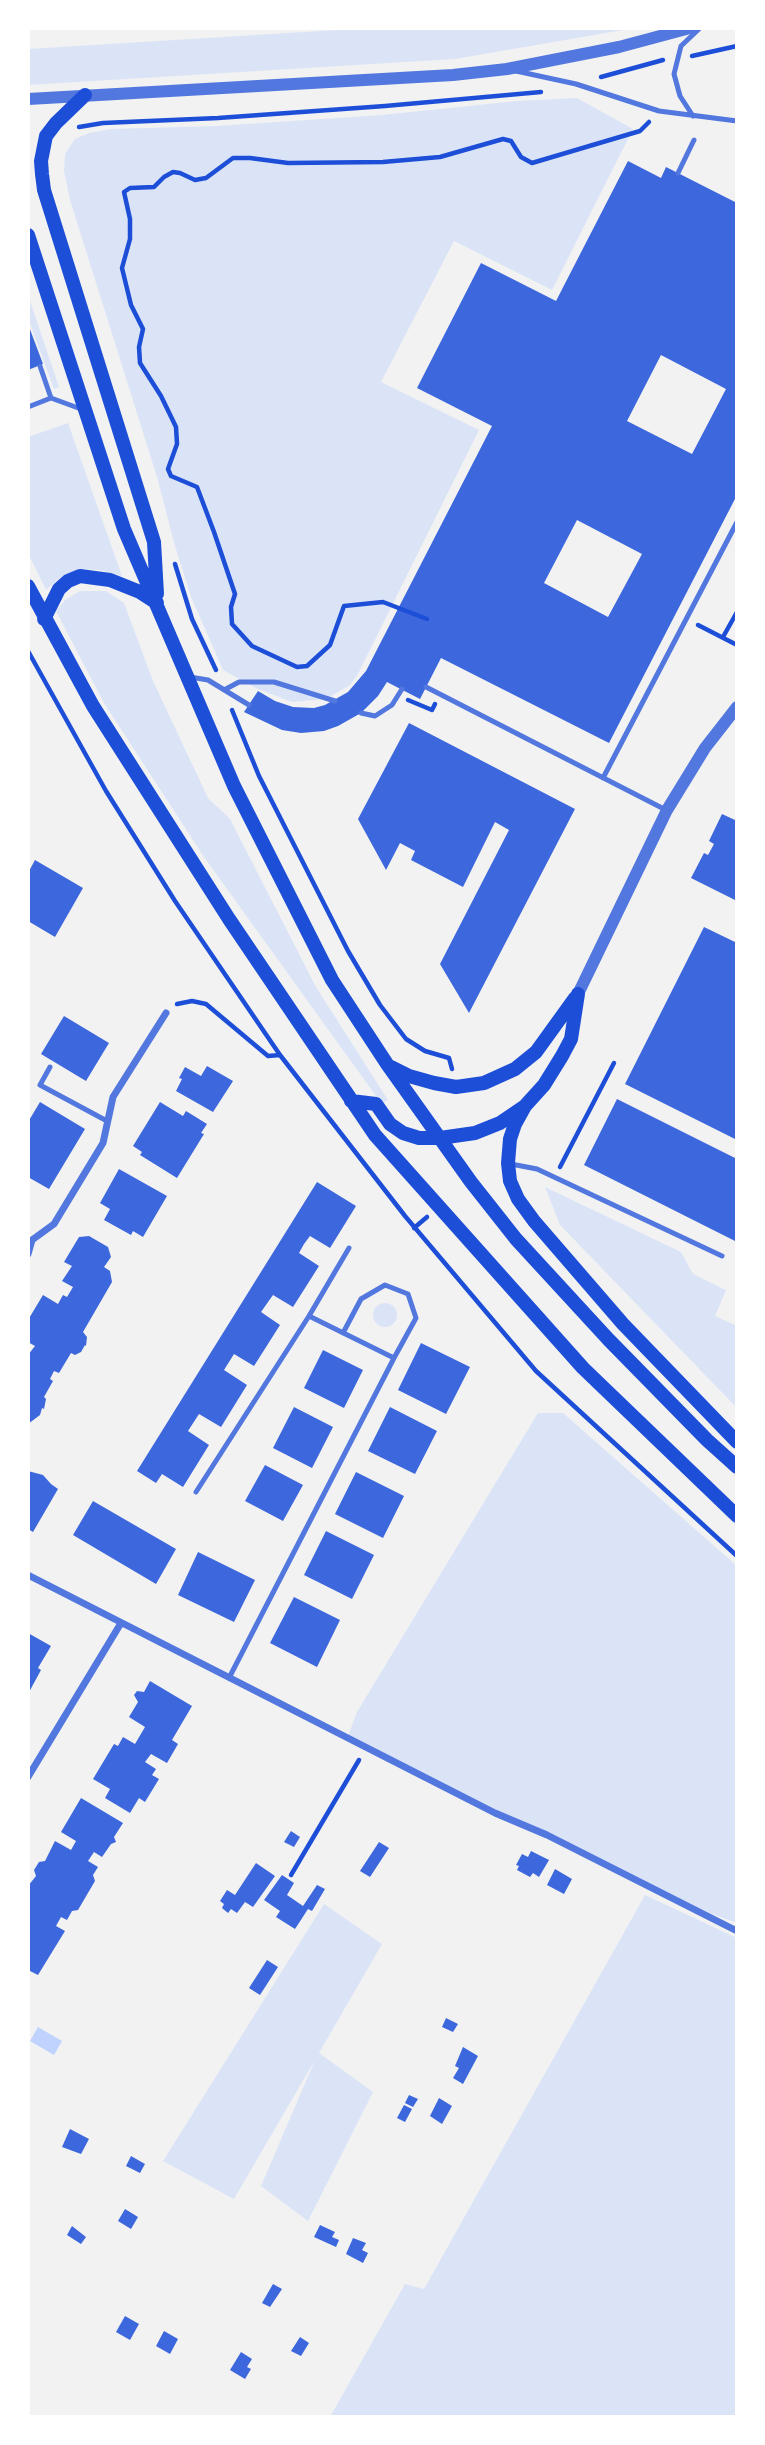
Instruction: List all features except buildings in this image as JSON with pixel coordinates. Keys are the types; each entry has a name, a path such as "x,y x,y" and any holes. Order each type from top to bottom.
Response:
{"main road":[{"path":"85,95 46,136 41,161 43,182 154,542 157,603"},
{"path":"28,235 31,261 124,529 234,786 332,980 387,1064 516,1239 608,1339 737,1467"},
{"path":"44,619 59,589 80,576 110,580 140,592 157,603"},
{"path":"28,586 93,706 229,919 375,1135 583,1368 737,1516"},
{"path":"351,1101 376,1104 390,1124 419,1138 475,1133 500,1123 524,1106 544,1085 571,1039 578,993"},
{"path":"387,1064 409,1076 434,1083 456,1087 484,1083 515,1069 536,1052 578,993"},
{"path":"524,1106 514,1124 508,1163 510,1181 518,1199 534,1222 622,1324 737,1442"}],"street":[{"path":"28,99 453,75 506,69 619,47 690,28"},
{"path":"578,993 667,810 705,748 737,707"},
{"path":"28,1254 32,1240 54,1224 103,1143 113,1097 166,1013"},
{"path":"28,1231 32,1240"},
{"path":"28,1575 495,1813 547,1835 737,1931"},
{"path":"28,1777 121,1623"}],"lane":[{"path":"693,116 680,96 674,74 681,46 700,28"},
{"path":"506,69 576,83 659,111 737,121"},
{"path":"678,173 694,140"},
{"path":"40,366 51,398"},
{"path":"28,406 51,398 84,410"},
{"path":"603,778 737,522"},
{"path":"188,676 203,677 249,705"},
{"path":"224,690 239,682 274,682 335,701"},
{"path":"426,687 667,810"},
{"path":"361,713 375,716 392,705 402,689"},
{"path":"50,1067 40,1085 107,1121"},
{"path":"508,1163 537,1169 722,1256"},
{"path":"196,1492 309,1316 349,1248"},
{"path":"229,1678 416,1318 408,1294 385,1285 361,1299 344,1333"},
{"path":"309,1316 394,1358"}],"path":[{"path":"576,83 677,57 702,55 737,46"},
{"path":"73,131 81,126 103,123 218,118 543,92"},
{"path":"427,619 383,602 345,606 330,645 307,666 297,667 252,646 232,624 231,607 235,594 214,532 197,487 171,476 169,469 177,444 176,427 161,396 140,363 139,347 143,329 131,305 122,268 130,239 130,219 124,192 130,188 154,187 173,172 195,180 206,178 233,158 288,163 383,162 440,158 503,139 511,141 521,157 532,163 640,131 659,111"},
{"path":"173,558 192,619 259,776 348,951 380,1005 406,1039 425,1051 449,1058 456,1087"},
{"path":"723,637 737,612"},
{"path":"686,619 737,645"},
{"path":"166,1013 176,1004 192,1001 206,1004 268,1056 280,1055"},
{"path":"555,1177 614,1063"},
{"path":"291,1875 366,1747"}],"shaded area":[{"path":"369,28 635,28 455,59 28,85 28,49"},
{"path":"577,98 633,129 552,290 454,241 381,382 479,430 358,674 350,685 326,699 292,702 258,689 223,670 191,597 175,546 157,477 70,200 64,171 65,154 75,139 111,129 216,126 382,115 517,101"},
{"path":"28,295 59,387 54,389 28,318"},
{"path":"68,423 122,576 100,570 78,569 60,578 46,590 28,553 28,437"},
{"path":"80,591 106,591 124,603 153,681 208,798 230,819 316,987 388,1100 381,1103 204,857 104,703 56,611 65,600"},
{"path":"545,1187 681,1252 693,1274 726,1290 715,1316 737,1326 737,1408 560,1225"},
{"path":"385,1303 394,1306 397,1315 394,1324 385,1327 376,1324 373,1315 376,1306"},
{"path":"538,1413 563,1413 737,1566 737,1923 712,1914 348,1736 357,1712"},
{"path":"645,1895 737,1938 737,2417 330,2417 405,2284 424,2289"},
{"path":"324,1904 382,1944 319,2053 373,2092 308,2221 261,2186 315,2060 234,2199 163,2161"}],"water":[{"path":"38,2027 62,2041 54,2055 30,2041"}]}
